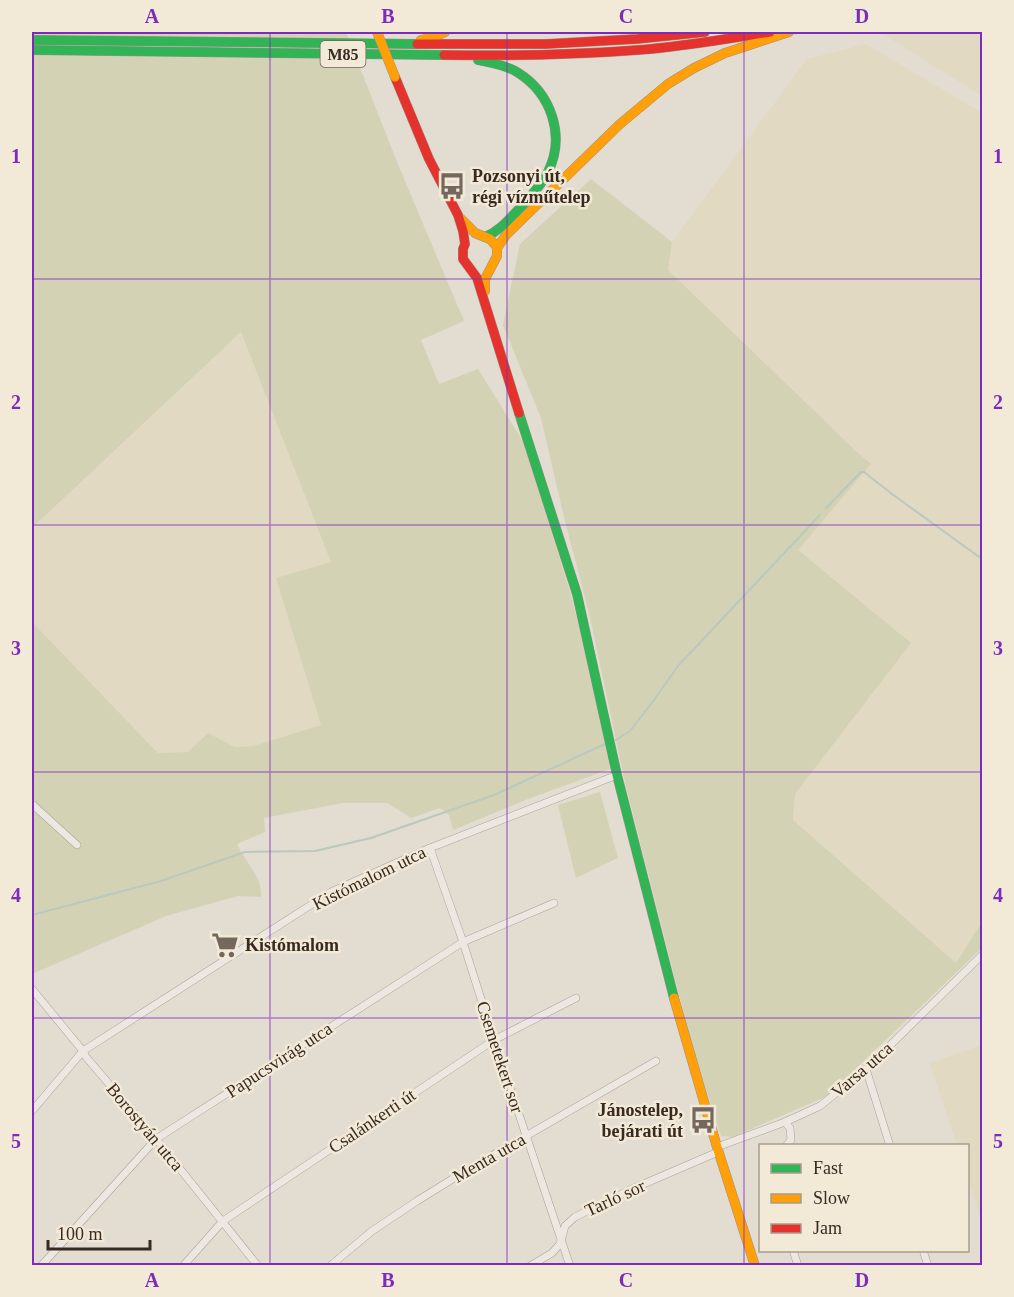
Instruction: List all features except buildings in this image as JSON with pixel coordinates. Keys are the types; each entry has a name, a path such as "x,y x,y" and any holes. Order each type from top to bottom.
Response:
{"main road":[{"path":"377,32 429,159 458,215 465,244 463,260 477,278 485,301 497,345 578,594 618,775 665,967 717,1150 755,1266"},
{"path":"404,44 445,32"},
{"name":"M85","path":"32,40 523,45 591,43 705,32"},
{"name":"M85","path":"32,51 518,56 600,53 692,44 770,32"},
{"path":"497,248 506,235 620,124 668,84 725,53 789,32"},
{"path":"459,55 506,67 517,72 538,88 553,115 556,133 554,157 542,183 534,193 491,235 469,240 465,244"},
{"path":"458,215 468,227 494,243 497,248 498,255 485,278 485,301"},
{"path":"471,269 479,272 490,268"}],"street":[{"name":"Kistómalom utca","path":"32,1112 83,1051 331,892 430,848 618,775"},
{"path":"32,804 77,845"},
{"name":"Csemetekert sor","path":"430,848 570,1266"},
{"name":"Papucsvirág utca","path":"41,1266 156,1139 463,942 554,903"},
{"name":"Varsa utca","path":"717,1150 820,1106 866,1069 982,955"},
{"name":"Borostyán utca","path":"32,989 258,1266"},
{"name":"Csalánkerti út","path":"183,1266 223,1221 494,1040 576,998"},
{"name":"Menta utca","path":"330,1266 372,1231 417,1201 656,1061"},
{"path":"866,1069 889,1144"},
{"path":"785,1122 790,1128 791,1140 788,1144"},
{"name":"Tarló sor","path":"530,1266 552,1253 560,1244 565,1226 575,1217 717,1150"}],"shaded area":[{"path":"32,32 346,32 397,162 464,321 421,340 439,384 478,369 524,443 571,595 591,673 610,769 453,830 449,815 440,808 411,818 387,803 343,803 264,818 265,832 237,844 256,876 261,897 238,896 166,916 32,974 32,622 158,753 188,752 208,733 235,747 253,746 321,725 276,578 331,562 241,332 32,528"},
{"path":"892,32 982,32 982,96 883,34"},
{"path":"866,44 982,113 982,922 956,964 793,820 795,794 910,643 797,550 871,464 667,270 672,242 807,59"},
{"path":"591,179 672,242 668,270 871,464 798,550 911,643 795,794 793,820 956,963 982,922 982,948 827,1096 733,1137 721,1136 693,1049 626,787 590,617 541,418 503,325 520,244"},
{"path":"241,332 332,562 276,578 321,725 253,746 235,747 208,733 188,752 158,753 32,622 32,528"},
{"path":"600,792 618,858 576,878 558,805"},
{"path":"982,1045 982,1223 969,1180 969,1144 957,1144 930,1063"}],"waterway":[{"path":"826,508 861,472 864,472 982,559"},
{"path":"616,740 630,731 678,666 820,515"},
{"path":"32,915 161,881 245,852 315,851 371,838 494,795 605,744"}],"traffic: fast":[{"path":"32,40 417,44"},
{"path":"32,50 444,55"},
{"path":"478,60 498,64 517,72 539,91 552,116 556,144 548,172 542,182 504,224 485,237"},
{"path":"519,413 577,594 617,775 674,998"}],"traffic: slow":[{"path":"377,32 395,77"},
{"path":"421,40 445,32"},
{"path":"497,248 506,235 620,124 668,84 725,53 789,32"},
{"path":"461,219 475,233 490,239 497,247 497,256 485,279 485,291"},
{"path":"674,998 717,1147 755,1266"}],"traffic: jam":[{"path":"417,44 546,44 637,39 705,32"},
{"path":"444,55 541,55 638,50 688,45 770,32"},
{"path":"395,77 429,159 458,215 465,244 463,259 477,278 519,413"}],"place":[{"name":"Pozsonyi út, régi vízműtelep","path":"452,186"},
{"name":"Kistómalom","path":"225,945"},
{"name":"Jánostelep, bejárati út","path":"703,1120"}]}
